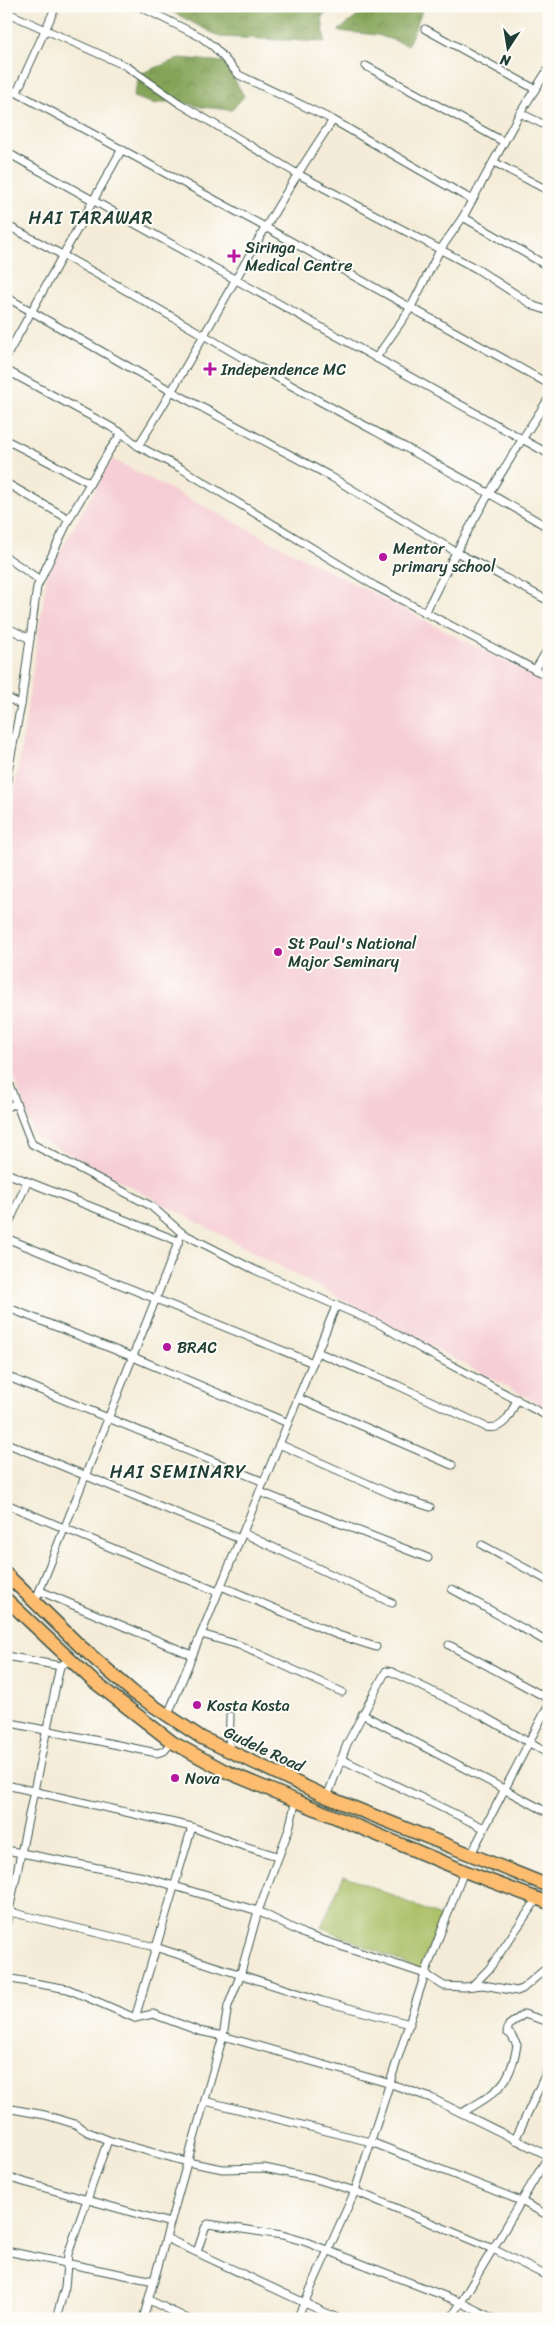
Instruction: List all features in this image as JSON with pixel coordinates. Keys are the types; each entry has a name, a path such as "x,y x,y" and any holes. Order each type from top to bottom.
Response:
{"highway":[{"name":"Gudele Road","path":"6,1574 38,1596 104,1668 167,1717 229,1751 327,1797 470,1856 549,1886"},
{"name":"Gudele Road","path":"6,1599 65,1663 172,1742 225,1771 464,1871 543,1901"},
{"path":"282,1794 289,1780"}],"street":[{"path":"17,92 56,6"},
{"path":"140,6 201,37 214,47 239,75 333,120 472,200"},
{"path":"6,12 126,66 179,103 296,174 477,269 534,306 549,311"},
{"path":"425,29 535,89"},
{"path":"366,66 504,142"},
{"path":"376,358 410,309 440,250 463,217 520,113 549,68"},
{"path":"6,86 549,384"},
{"path":"520,113 549,127"},
{"path":"138,446 173,392 296,174 333,120"},
{"path":"6,358 122,149"},
{"path":"6,152 549,454"},
{"path":"494,162 549,191"},
{"path":"463,217 549,267"},
{"path":"6,225 549,528"},
{"path":"6,297 173,392 319,470 456,552 549,601"},
{"path":"6,370 122,433 138,446 182,469 325,557 425,613 549,678"},
{"path":"425,613 456,552 522,439 549,398"},
{"path":"6,794 7,770 21,705 40,580 69,518 122,433"},
{"path":"6,440 90,483"},
{"path":"6,484 69,518"},
{"path":"6,557 40,580"},
{"path":"6,627 30,639"},
{"path":"535,670 549,647"},
{"path":"6,697 21,705"},
{"path":"6,1077 32,1144 150,1206 182,1233 255,1270 381,1325 446,1363 549,1417"},
{"path":"6,1107 16,1104"},
{"path":"6,1173 178,1241"},
{"path":"6,1230 27,1182"},
{"path":"182,1233 38,1596 192,1655"},
{"path":"6,1238 313,1363"},
{"path":"167,1717 336,1306"},
{"path":"6,1307 132,1357 288,1423"},
{"path":"318,1352 397,1385 493,1429 502,1426 512,1413 517,1399"},
{"path":"6,1376 264,1482"},
{"path":"298,1398 452,1465"},
{"path":"6,1443 85,1476 242,1536 392,1603"},
{"path":"279,1444 391,1494 430,1507"},
{"path":"260,1492 428,1558"},
{"path":"6,1504 338,1635 376,1647"},
{"path":"482,1545 549,1581"},
{"path":"452,1589 549,1642"},
{"path":"201,1634 239,1644 342,1692"},
{"path":"449,1645 549,1699"},
{"path":"6,1656 65,1663 46,1730 7,1912 6,1925"},
{"path":"327,1797 341,1759 362,1714 382,1675 390,1671 483,1716 549,1754"},
{"path":"470,1856 549,1704"},
{"path":"362,1714 549,1813"},
{"path":"229,1751 230,1716"},
{"path":"6,1722 157,1753 164,1751 172,1742"},
{"path":"341,1759 484,1828"},
{"path":"6,1785 192,1827 234,1843 277,1856"},
{"path":"143,2319 223,2036 228,2006 240,1976 258,1911 277,1856 289,1829 296,1800"},
{"path":"135,2018 192,1827"},
{"path":"6,1850 144,1877 258,1911 304,1934 425,1974 444,1986 464,1988 483,1985 517,1991 522,1989 549,1966"},
{"path":"297,2319 355,2191 425,1974 464,1871"},
{"path":"472,1986 489,1969 543,1901"},
{"path":"7,1912 156,1948 322,2001 410,2024"},
{"path":"6,1978 68,1989 135,2018 153,2014 199,2031 223,2036 391,2084 431,2098 549,2155 451,2319"},
{"path":"462,2113 496,2092 510,2074 517,2045 512,2035 507,2032 509,2025 524,2014 549,2022"},
{"path":"516,2140 549,2067"},
{"path":"205,2100 372,2142 521,2201 549,2216"},
{"path":"6,2108 75,2124 88,2132 108,2140 187,2162 223,2169 264,2168 278,2170 355,2191 493,2249 549,2278"},
{"path":"56,2319 65,2287 66,2264 108,2140"},
{"path":"6,2177 170,2223"},
{"path":"197,2252 205,2228 210,2224 282,2234 460,2302 494,2319"},
{"path":"166,2238 339,2319"},
{"path":"6,2250 154,2281"},
{"path":"149,2300 188,2319"},
{"path":"6,2317 12,2319"}],"shaded area":[{"name":"St Paul's National Major Seminary","path":"112,459 549,684 549,1409 35,1136 6,1054 6,850 47,575"}],"green space":[{"path":"161,6 330,6 329,11 322,16 325,42 220,37"},
{"path":"371,6 424,6 408,45 377,35 338,31"},
{"path":"180,58 224,62 244,96 232,110 201,107 176,100 154,104 133,97 140,74"},
{"path":"344,1875 442,1917 420,1970 321,1927"}],"place":[{"name":"Siringa Medical Centre","path":"234,256"},
{"name":"Independence MC","path":"210,369"},
{"name":"Mentor primary school","path":"383,557"},
{"name":"St Paul's National Major Seminary","path":"278,952"},
{"name":"BRAC","path":"167,1347"},
{"name":"Kosta Kosta","path":"197,1705"},
{"name":"Nova","path":"175,1778"}],"district":[{"name":"HAI TARAWAR","path":"91,218"},
{"name":"HAI SEMINARY","path":"178,1472"}]}
